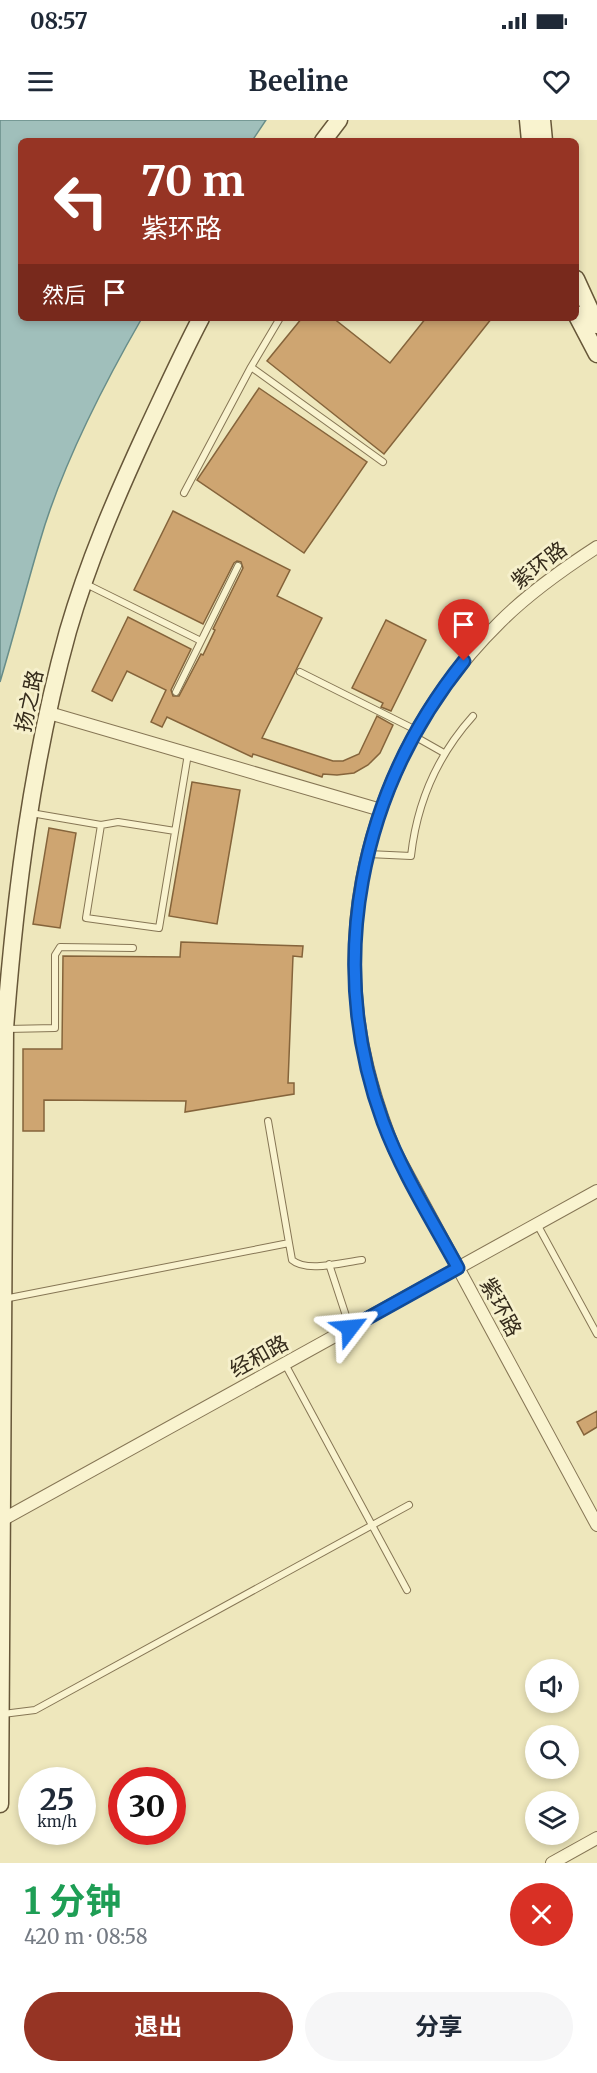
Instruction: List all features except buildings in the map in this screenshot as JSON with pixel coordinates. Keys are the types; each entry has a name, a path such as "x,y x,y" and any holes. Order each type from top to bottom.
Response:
{"street":[{"path":"325,138 339,120"},
{"path":"528,120 530,138"},
{"path":"542,120 544,138"},
{"path":"579,286 597,325"},
{"path":"579,320 597,354"},
{"name":"扬之路","path":"0,1804 5,1029 14,922 30,812 68,631 108,517 174,371 199,321"},
{"name":"紫环路","path":"597,547 546,583 500,621 449,680 415,733 396,771 368,854 359,901 354,949 357,1006 366,1063 377,1103 395,1151 597,1526"},
{"path":"49,713 381,810"},
{"name":"经和路","path":"2,1520 597,1191"},
{"path":"552,1863 597,1838"}],"lane":[{"path":"184,493 278,321"},
{"path":"251,367 382,462"},
{"path":"176,692 237,566"},
{"path":"84,583 201,641"},
{"path":"300,672 415,733 444,753"},
{"path":"368,854 411,856 421,803 431,777 444,753 473,716"},
{"path":"101,825 86,918 159,928 188,754"},
{"path":"30,812 101,825 118,822 176,831"},
{"path":"5,1029 55,1028 55,955 60,947 133,948"},
{"path":"268,1121 292,1260 306,1267 362,1260"},
{"path":"537,1224 597,1334"},
{"path":"3,1299 289,1243"},
{"path":"329,1264 350,1328"},
{"path":"285,1364 407,1590"},
{"path":"1,1714 34,1710 409,1505"}],"water":[{"path":"0,120 266,120 254,138 18,138 18,321 140,321 99,398 59,485 40,541 0,682"}],"route":[{"path":"350,1328 458,1268 395,1151 383,1123 360,1035 354,978 354,949 365,865 385,798 408,745 422,720 464,661"}]}
